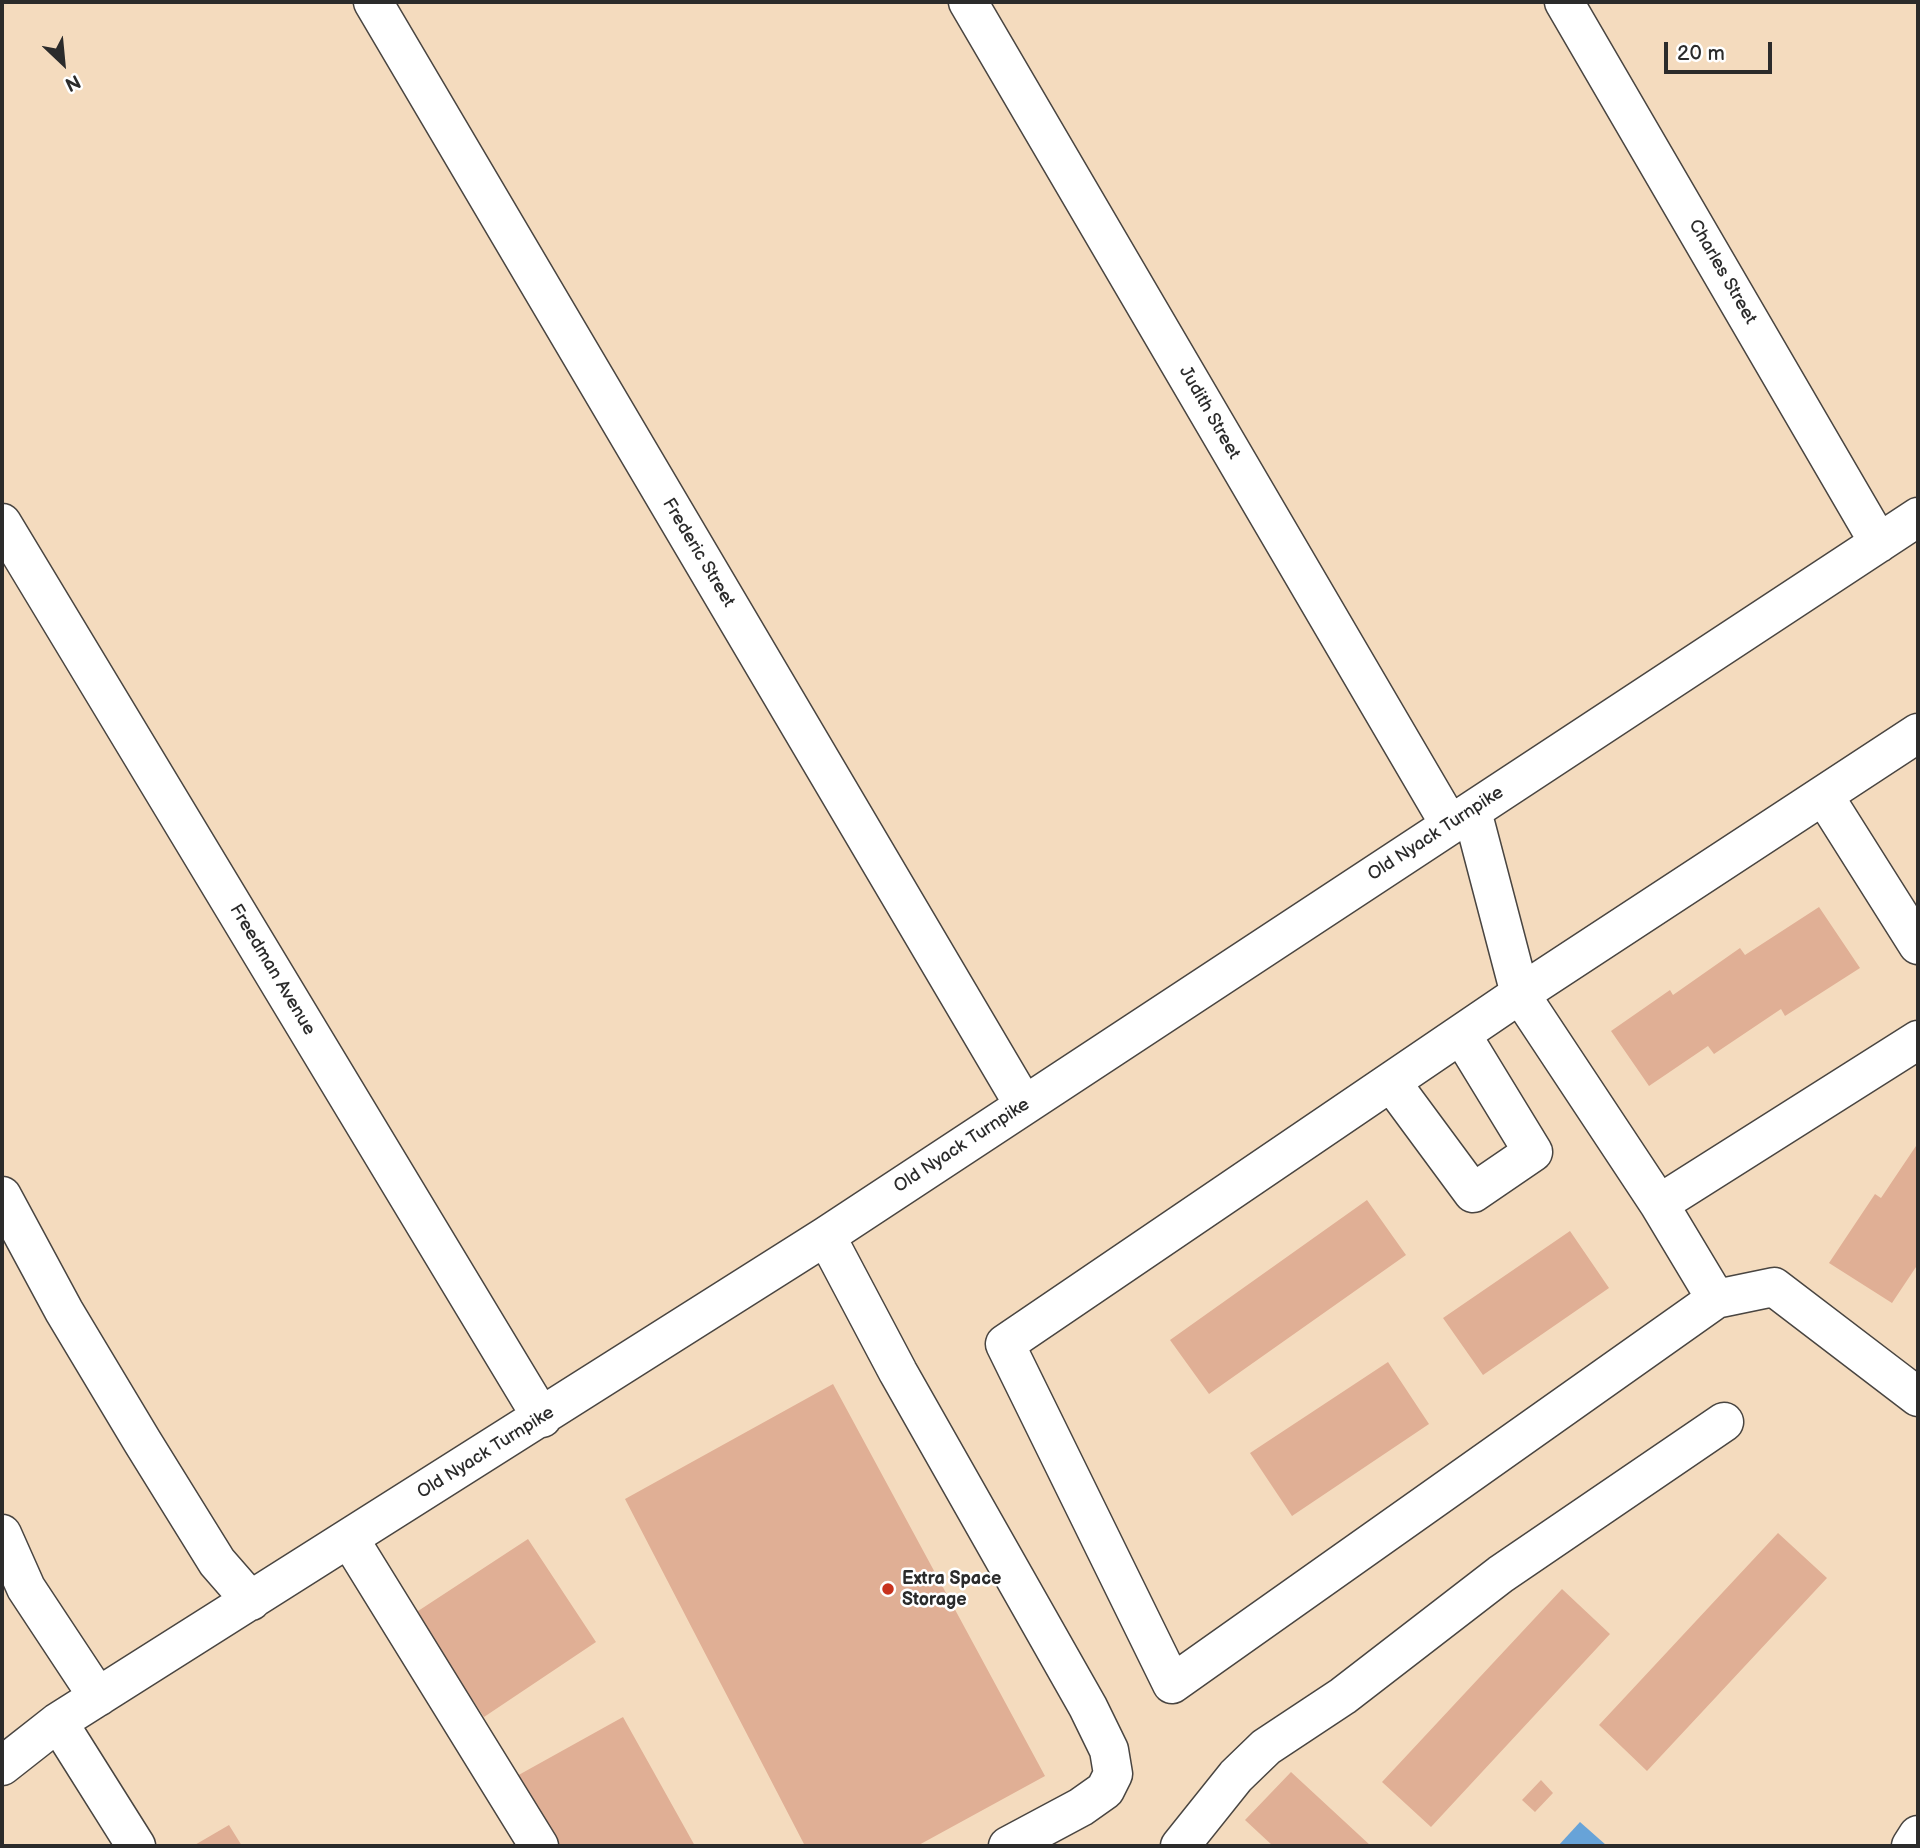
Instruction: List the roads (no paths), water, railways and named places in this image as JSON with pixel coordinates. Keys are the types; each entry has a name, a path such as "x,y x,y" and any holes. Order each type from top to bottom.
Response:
{"main road":[{"name":"Frederic Street","path":"373,2 1024,1105"},
{"name":"Judith Street","path":"968,2 1461,818 1520,994 1659,1204 1716,1299"},
{"name":"Charles Street","path":"1564,2 1879,543"},
{"name":"Old Nyack Turnpike","path":"2,1766 58,1722 826,1236 1918,517"},
{"name":"Freedman Avenue","path":"2,523 542,1418"},
{"path":"1918,733 1520,994 1005,1344 1172,1684 1716,1299 1774,1287 1918,1397"},
{"path":"1824,796 1918,945"},
{"path":"1391,1082 1473,1193 1533,1152 1461,1034"},
{"path":"1659,1204 1918,1040"},
{"path":"2,1196 64,1311 142,1441 217,1562 251,1601"},
{"path":"826,1236 898,1372 1082,1696 1109,1750 1114,1774 1105,1790 1081,1807 1008,1846"},
{"path":"1190,1842 1236,1776 1266,1747 1343,1696 1501,1574 1724,1422"},
{"path":"2,1534 14,1596 98,1697"},
{"path":"349,1539 539,1846"},
{"path":"58,1722 136,1846"},
{"path":"1912,1846 1918,1837"}],"water":[{"path":"1580,1822 1606,1845 1558,1846"}],"place":[{"name":"Extra Space Storage","path":"888,1589"}]}
